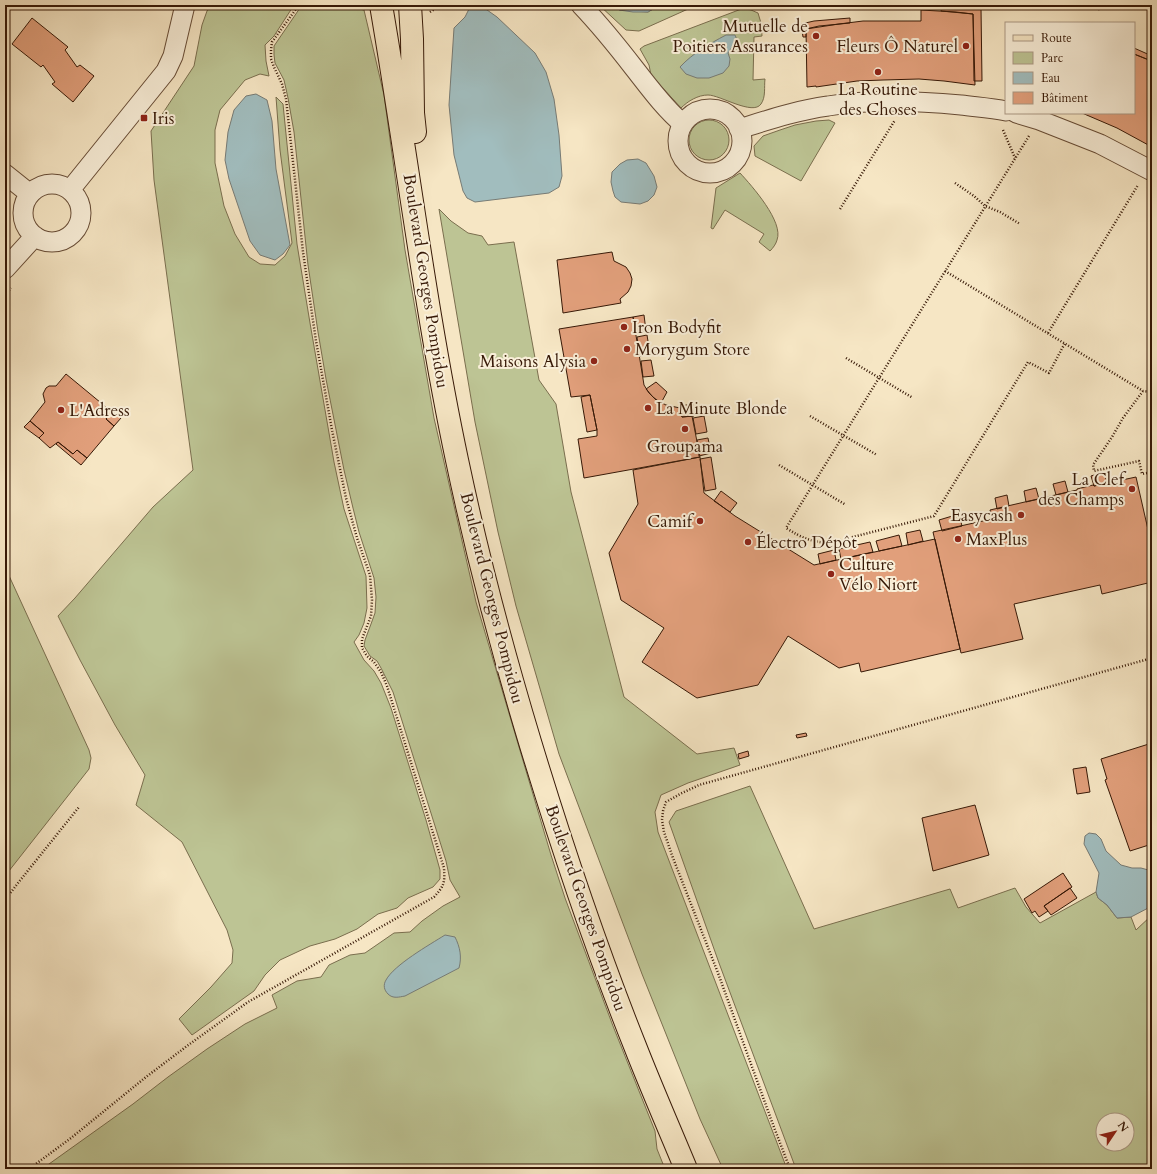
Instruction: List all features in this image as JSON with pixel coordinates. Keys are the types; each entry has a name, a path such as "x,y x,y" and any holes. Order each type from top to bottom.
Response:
{"main road":[{"name":"Boulevard Georges Pompidou","path":"381,5 442,384 457,458 489,595 522,714 562,847 635,1046 686,1169"},
{"name":"Boulevard Georges Pompidou","path":"410,5 413,113 416,145 454,383 501,594 576,850 646,1040 680,1125 700,1169"}],"street":[{"path":"70,190 166,71 173,56 185,5"},
{"path":"581,5 615,43 654,93 683,124"},
{"path":"739,129 779,117 827,106 877,101 941,103 1005,111"},
{"path":"712,109 727,114 734,120 742,138 741,148 737,157 732,164 717,172 698,170 689,164 682,155 678,145 679,134 683,124 689,116 698,111 712,109"},
{"path":"1019,114 1039,120 1100,144 1150,170"},
{"path":"5,174 30,194"},
{"path":"54,184 70,190 80,205 81,214 79,223 74,231 67,237 60,240 42,240 35,236 28,229 24,220 23,211 25,202 30,194 37,188 54,184"},
{"path":"5,269 35,236"}],"path":[{"path":"29,1169 71,1138 140,1082 248,1002 434,897 442,889 445,879 442,861 387,686 381,672 362,648 362,639 371,616 372,600 370,575 357,538 346,498 332,430 316,341 303,252 286,99 282,84 271,59 272,42 299,5"},
{"path":"1098,10 1100,5"},
{"path":"840,209 899,114 900,101"},
{"path":"1039,120 786,528 803,538 818,543 830,544 934,516 1028,362 1049,373 1064,343"},
{"path":"1048,333 1150,170"},
{"path":"955,183 974,196 985,206 1000,212 1020,224"},
{"path":"945,271 1143,391 1152,392"},
{"path":"846,358 913,398"},
{"path":"1143,391 1123,418 1093,465 1094,471 1139,461 1142,474 1152,472"},
{"path":"810,416 877,456"},
{"path":"779,465 846,505"},
{"path":"790,1169 718,973 664,832 662,820 666,802 698,785 1152,658"},
{"path":"5,900 79,807"}],"green space":[{"path":"211,5 294,5 274,36 265,45 269,76 260,74 245,80 220,110 215,130 215,163 224,206 235,234 249,257 260,264 275,265 285,256 292,243 280,150 276,97 283,104 297,244 334,462 344,509 366,576 367,608 364,623 354,642 364,660 374,671 381,683 391,708 426,820 440,870 440,879 433,887 408,898 397,908 378,914 357,929 335,939 310,946 280,960 265,975 254,991 192,1035 179,1019 211,987 232,963 233,950 227,930 182,842 136,805 145,775 115,725 58,616 153,507 193,470 154,180 151,131 194,66 202,25"},
{"path":"302,5 340,5 364,10 384,95 405,250 434,418 476,602 565,898 613,1026 655,1131 657,1149 665,1169 42,1169 207,1049 245,1024 277,1008 272,995 297,981 321,977 329,965 350,955 365,953 394,933 410,932 422,921 443,906 460,897 450,880 446,861 393,692 377,661 370,656 364,646 375,613 376,597 374,578 353,508 326,379 308,265 294,132 284,80 275,63 274,55 274,46"},
{"path":"599,5 614,5 620,10 648,12 660,5 697,5 639,31 626,30"},
{"path":"744,8 758,13 761,23 762,36 754,37 753,80 765,79 763,101 757,107 751,108 708,95 693,99 681,108 651,75 649,65 640,49 644,46"},
{"path":"713,120 720,123 726,129 729,140 728,148 720,157 713,160 705,160 698,157 690,148 689,136 692,129 701,121"},
{"path":"829,120 835,123 801,181 755,156 754,146 763,136 795,125"},
{"path":"740,173 766,205 776,224 778,232 777,240 770,251 759,242 764,234 725,210 713,229 711,228 716,188"},
{"path":"439,209 451,221 468,233 482,236 488,245 514,242 539,380 556,404 571,492 624,697 697,754 734,748 740,765 688,783 661,795 655,812 658,832 787,1169 723,1169 700,1119 642,974 559,754 516,606 498,532 475,422"},
{"path":"5,567 89,750 91,758 89,769 5,876"},
{"path":"750,786 814,929 950,889 958,908 1015,888 1026,907 1040,923 1096,892 1098,898 1107,905 1117,918 1131,917 1136,930 1152,915 1152,1169 796,1169 719,963 669,822 676,811"}],"water":[{"path":"471,5 480,5 497,17 535,53 546,72 554,99 559,135 562,176 559,187 549,193 475,202 467,198 463,191 454,155 449,105 454,28 465,17"},
{"path":"614,5 660,5 648,12 633,12 619,10"},
{"path":"726,35 735,35 737,40 728,53 730,59 729,66 723,73 709,78 697,78 686,74 680,67 707,45"},
{"path":"256,94 267,100 272,121 276,169 290,245 283,254 275,260 260,255 250,241 229,179 225,160 228,132 234,110 246,96"},
{"path":"638,159 646,163 654,176 657,187 654,195 648,201 640,204 621,202 615,197 613,191 611,182 612,172 620,164 627,160"},
{"path":"1089,833 1096,834 1101,839 1106,851 1121,865 1152,871 1152,906 1131,917 1117,918 1107,905 1098,898 1096,892 1099,873 1084,844 1085,836"},
{"path":"445,935 455,937 457,941 460,956 459,968 405,996 390,996 384,986 390,974 412,956"}],"building":[{"path":"942,5 981,8 982,81 974,81 973,14 941,11"},
{"path":"921,10 973,14 975,85 919,79 857,81 807,87 806,29 863,21 921,21"},
{"path":"32,18 68,47 65,50 77,67 80,65 94,76 73,102 52,84 55,82 43,65 41,67 12,44"},
{"path":"850,18 850,23 819,26 806,29 806,37 803,37 801,24 814,21"},
{"path":"1135,48 1152,56 1152,63 1149,62 1149,60 1135,54"},
{"path":"1135,54 1149,60 1149,62 1152,63 1152,75 1150,78 1152,79 1152,147 1117,128 1084,114 1135,114"},
{"path":"612,252 614,261 626,267 632,279 628,292 620,299 621,303 563,313 557,260"},
{"path":"644,315 646,331 636,333 633,317"},
{"path":"633,317 644,385 656,400 666,405 680,408 682,417 692,416 700,457 584,478 578,439 597,436 597,430 590,395 571,397 559,329"},
{"path":"647,335 650,354 640,356 637,337"},
{"path":"651,360 654,376 643,377 641,361"},
{"path":"66,374 112,412 106,419 114,426 87,458 77,450 73,454 58,442 50,448 39,438 44,433 30,421 45,402 43,394 46,388 49,386 56,386"},
{"path":"656,382 667,392 661,403 646,389"},
{"path":"590,395 597,430 587,432 581,397"},
{"path":"693,404 694,416 682,417 680,406"},
{"path":"113,411 121,418 114,426 106,419"},
{"path":"704,416 707,432 696,434 693,418"},
{"path":"30,421 44,433 39,438 24,427"},
{"path":"708,438 711,453 699,456 697,440"},
{"path":"58,442 73,454 77,450 87,458 81,465 56,444"},
{"path":"700,457 704,493 735,516 814,565 935,539 960,649 861,672 859,663 839,668 788,636 758,685 697,698 642,662 664,628 621,600 609,553 638,504 633,470"},
{"path":"711,457 716,489 705,491 700,459"},
{"path":"1104,472 1107,483 1094,486 1091,476"},
{"path":"1136,477 1152,547 1152,582 1102,594 1100,585 1014,604 1023,639 961,653 933,532 992,519 990,510 1093,485"},
{"path":"1065,481 1068,492 1056,495 1053,484"},
{"path":"1036,488 1039,499 1026,502 1024,491"},
{"path":"721,491 737,503 730,512 714,501"},
{"path":"1007,495 1009,506 997,509 995,498"},
{"path":"959,514 962,526 942,531 939,520"},
{"path":"920,530 923,541 908,545 906,533"},
{"path":"899,535 902,546 879,551 876,541"},
{"path":"870,542 873,552 841,559 839,549"},
{"path":"834,550 836,560 820,564 818,554"},
{"path":"806,733 807,736 797,738 796,735"},
{"path":"1152,743 1152,844 1130,851 1105,780 1107,779 1101,759"},
{"path":"748,751 749,756 739,759 738,754"},
{"path":"1086,767 1090,792 1077,794 1073,769"},
{"path":"975,805 989,855 933,871 922,818"},
{"path":"1063,873 1072,887 1044,906 1048,911 1039,917 1035,911 1032,913 1024,899"},
{"path":"1070,888 1077,898 1051,915 1044,906"}],"place":[{"name":"Mutuelle de Poitiers Assurances","path":"816,36"},
{"name":"Fleurs Ô Naturel","path":"966,46"},
{"name":"La Routine des Choses","path":"878,72"},
{"name":"Iris","path":"144,118"},
{"name":"Iron Bodyfit","path":"624,327"},
{"name":"Morygum Store","path":"627,349"},
{"name":"Maisons Alysia","path":"594,361"},
{"name":"La Minute Blonde","path":"648,408"},
{"name":"L'Adress","path":"61,410"},
{"name":"Groupama","path":"685,429"},
{"name":"La Clef des Champs","path":"1132,489"},
{"name":"Easycash","path":"1021,515"},
{"name":"Camif","path":"700,521"},
{"name":"MaxPlus","path":"958,539"},
{"name":"Électro Dépôt","path":"748,542"},
{"name":"Culture Vélo Niort","path":"831,574"}]}
